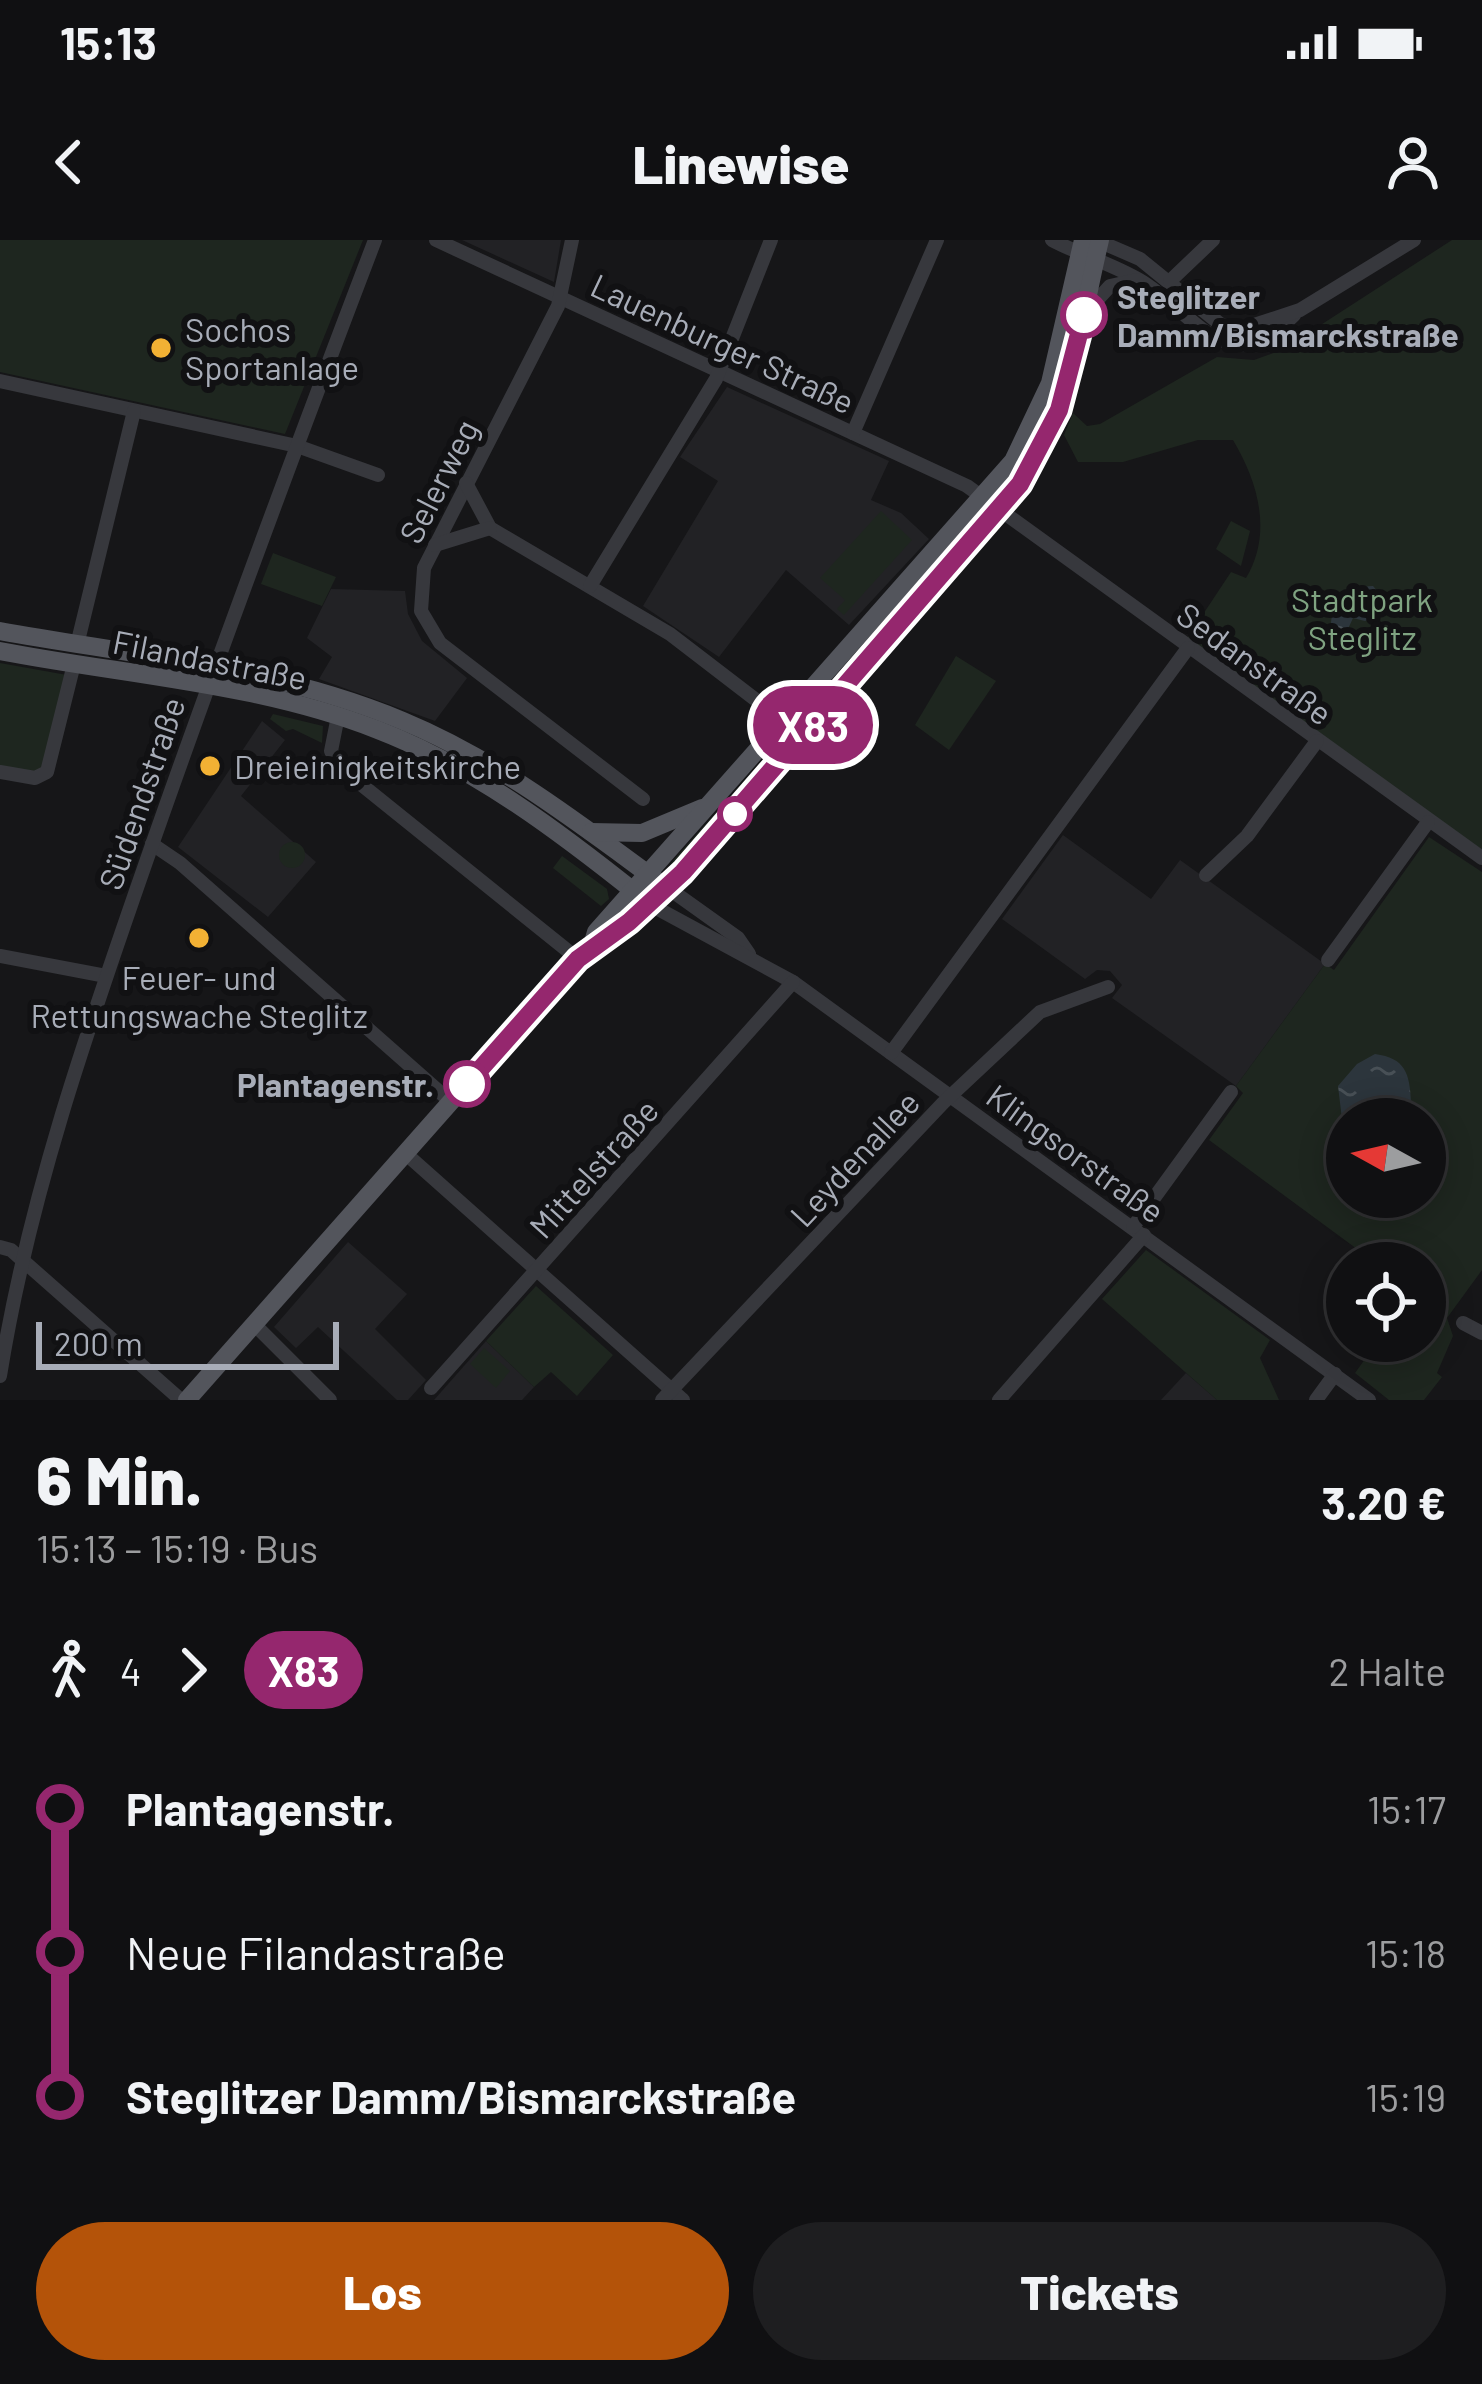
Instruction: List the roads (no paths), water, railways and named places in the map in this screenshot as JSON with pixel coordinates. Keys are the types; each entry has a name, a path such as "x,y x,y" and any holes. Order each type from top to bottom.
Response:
{"main road":[{"path":"642,898 650,874 789,719 991,504 1027,474 1051,429 1082,319 1092,246"},
{"path":"184,1400 584,953 596,932 642,898 668,888 809,730 991,504 1044,399 1092,246"},
{"name":"Filandastraße","path":"0,631 76,654 361,704 489,762 668,888"},
{"name":"Filandastraße","path":"0,651 76,654"},
{"name":"Filandastraße","path":"209,678 338,716"},
{"path":"338,716 420,748 478,780 642,898"},
{"path":"789,719 809,730"},
{"path":"590,832 649,832 717,800"}],"street":[{"name":"Südendstraße","path":"0,1376 20,1258 106,976 209,678 375,240"},
{"name":"Lauenburger Straße","path":"436,240 951,477 991,504"},
{"name":"Selerweg","path":"572,240 561,298 435,545 418,594 428,628 643,799"},
{"path":"590,586 719,371 771,240"},
{"path":"854,433 937,240"},
{"path":"1052,240 1092,246 1171,281 1231,329 1254,329 1300,310 1414,240"},
{"path":"1171,281 1213,240"},
{"path":"1092,246 1209,336 1237,345 1266,340 1300,310"},
{"path":"1082,319 1105,288 1140,280"},
{"path":"0,382 297,446 378,475"},
{"path":"0,772 35,778 47,772 134,411"},
{"path":"466,483 490,528 685,644 789,719"},
{"name":"Sedanstraße","path":"991,504 1482,858"},
{"path":"435,545 490,528"},
{"path":"891,1052 1188,648"},
{"name":"Filandastraße","path":"338,716 331,751 341,769 584,953"},
{"path":"1206,875 1247,836 1317,741"},
{"path":"1328,960 1428,822"},
{"path":"152,844 180,862 451,1102"},
{"name":"Klingsorstraße","path":"668,888 738,938 748,954"},
{"name":"Klingsorstraße","path":"642,898 794,982 1369,1400"},
{"path":"0,956 106,976"},
{"name":"Mittelstraße","path":"430,1388 794,982"},
{"name":"Leydenallee","path":"672,1397 950,1095 1040,1012 1099,994 1108,986"},
{"path":"1004,1398 1138,1231 1231,1092"},
{"path":"405,1153 672,1397"},
{"path":"0,1247 20,1258 184,1400"},
{"path":"1463,1323 1482,1334"},
{"path":"254,1324 331,1400"},
{"path":"1316,1400 1335,1374"}],"water":[{"path":"1373,586 1383,598 1379,614 1365,621 1353,618 1347,631 1331,626 1334,609 1343,597"},
{"path":"1375,1054 1393,1059 1404,1069 1410,1098 1339,1098 1338,1086 1357,1064"}],"place":[{"name":"Steglitzer Damm/Bismarckstraße","path":"1084,315"},
{"name":"Sochos Sportanlage","path":"161,348"},
{"name":"Dreieinigkeitskirche","path":"210,766"},
{"name":"Feuer- und Rettungswache Steglitz","path":"199,938"},
{"name":"Plantagenstr.","path":"467,1084"}],"park label":[{"name":"Stadtpark Steglitz","path":"1362,618"}]}
